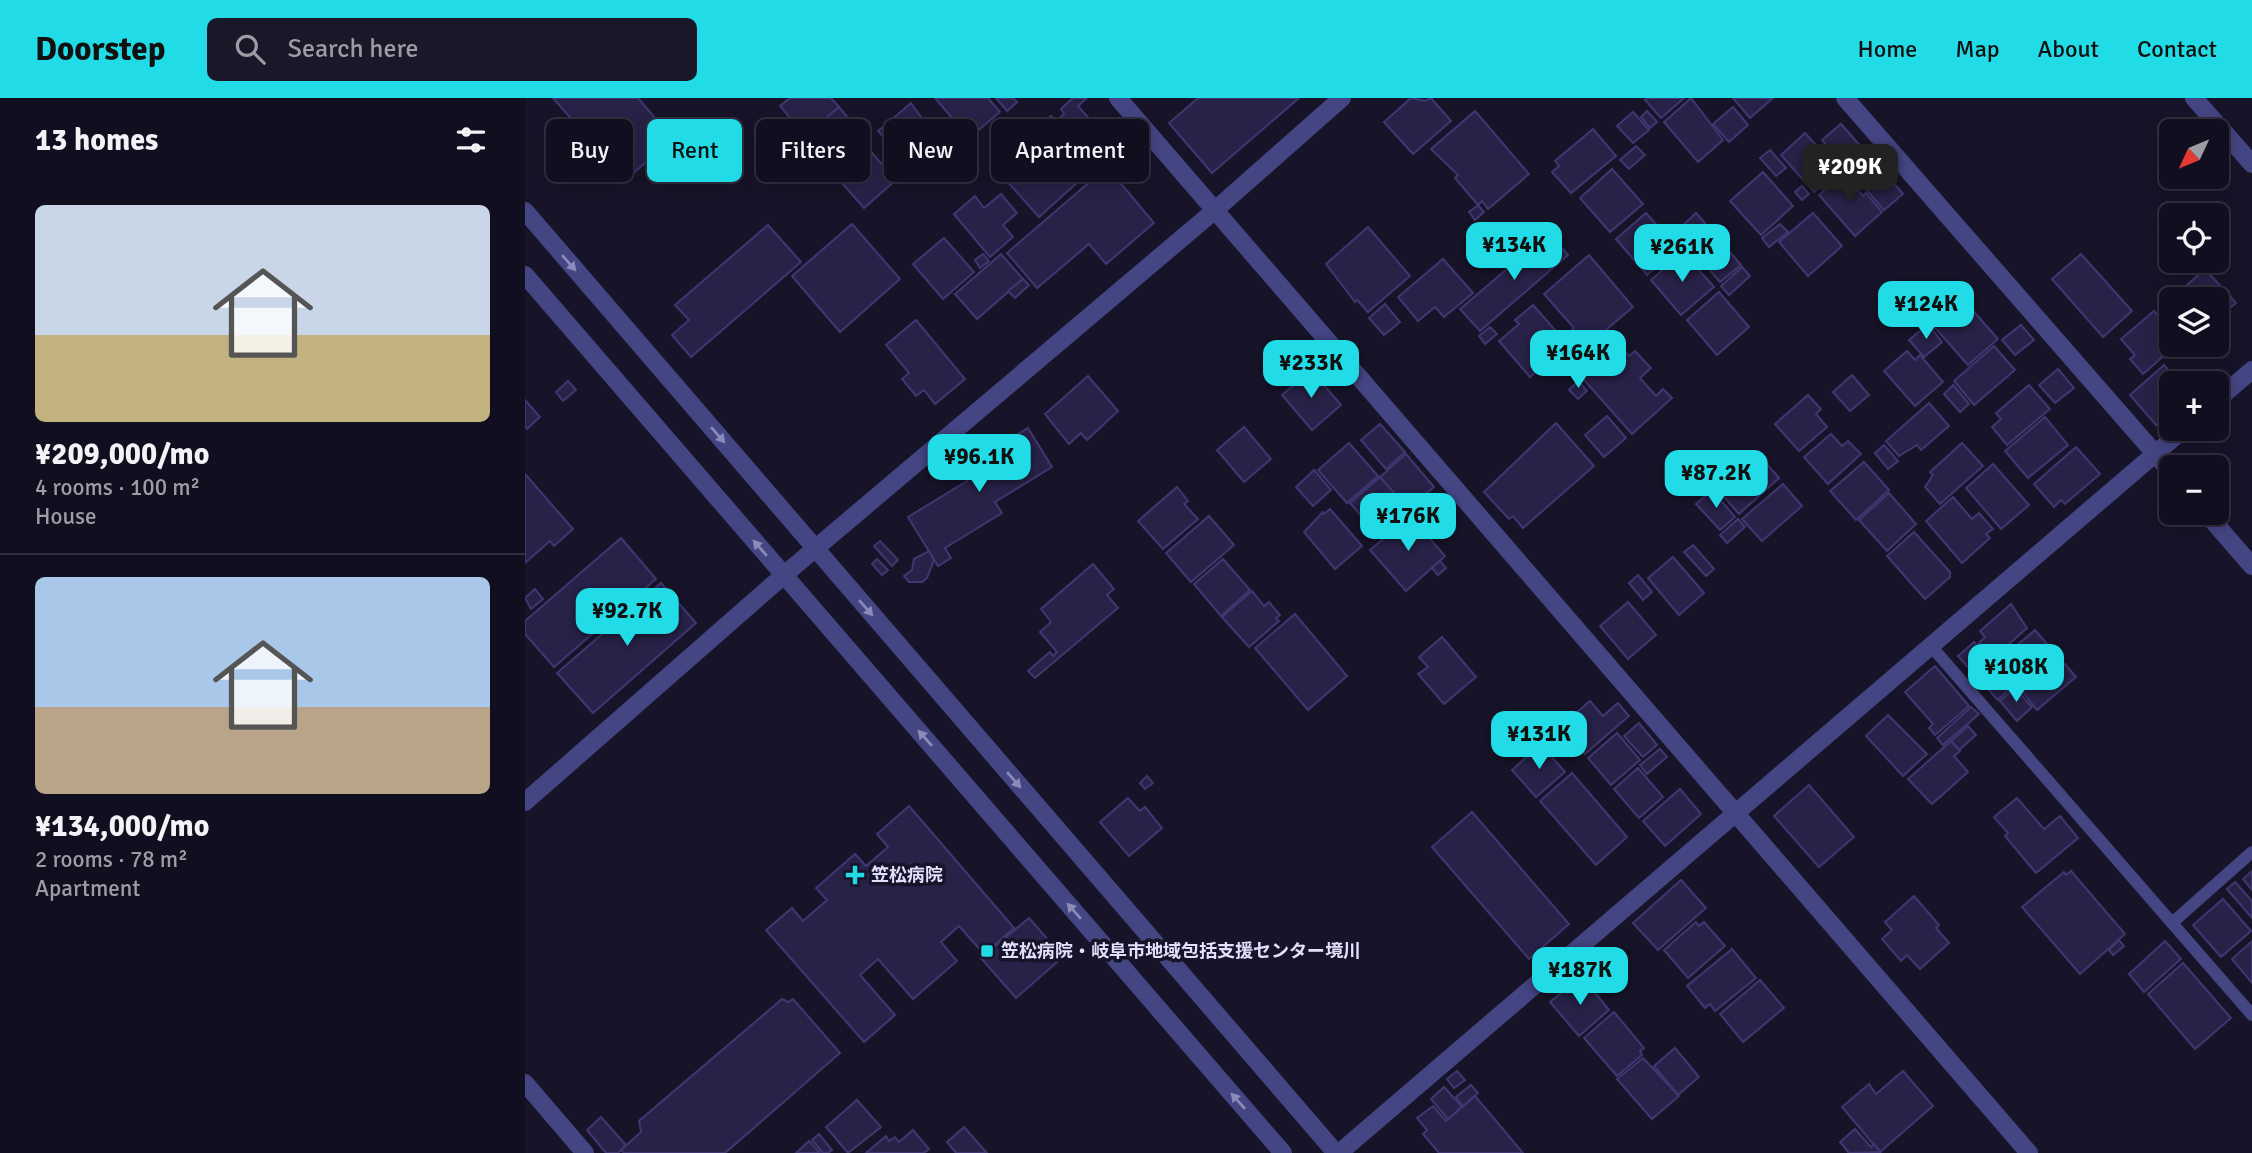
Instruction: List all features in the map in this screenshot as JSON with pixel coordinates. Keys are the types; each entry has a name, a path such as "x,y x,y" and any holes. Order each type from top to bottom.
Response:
{"street":[{"path":"1118,98 2029,1153"},
{"path":"525,802 784,575 1214,211 1342,98"},
{"path":"1845,98 2159,457"},
{"path":"2194,98 2252,164"},
{"path":"525,211 1337,1153 2170,441"},
{"path":"525,275 1283,1153"},
{"path":"2229,390 2252,370"},
{"path":"2216,525 2252,566"},
{"path":"525,1083 585,1153"}],"lane":[{"path":"1931,646 2252,1015"},
{"path":"2172,923 2252,852"}],"building":[{"path":"553,98 638,98 656,119 647,119 647,161 633,174 633,119 571,119"},
{"path":"790,98 831,98 839,107 825,119 791,119 780,106"},
{"path":"935,98 988,98 1000,112 977,131 977,119 953,119"},
{"path":"996,98 1013,98 1017,102 1007,111"},
{"path":"1073,98 1087,98 1078,106 1090,119 1058,119 1064,114 1061,109"},
{"path":"1198,98 1299,98 1212,173 1169,123"},
{"path":"1411,98 1425,101 1431,98 1451,121 1413,154 1384,122"},
{"path":"1684,98 1661,118 1645,100"},
{"path":"1691,98 1723,140 1698,162 1664,122"},
{"path":"1733,98 1773,98 1750,118"},
{"path":"911,103 922,119 892,119"},
{"path":"839,107 849,119 825,119"},
{"path":"1733,107 1748,125 1729,142 1713,124"},
{"path":"1475,111 1529,174 1488,209 1482,201 1478,205 1455,178 1458,175 1431,149"},
{"path":"1647,111 1657,122 1650,128 1641,117"},
{"path":"1633,112 1649,130 1633,143 1617,126"},
{"path":"1841,124 1863,149 1844,165 1822,140"},
{"path":"884,126 884,138 878,131"},
{"path":"1593,129 1616,156 1571,193 1552,172 1559,166 1555,161"},
{"path":"1805,133 1826,156 1830,152 1843,167 1814,192 1781,155"},
{"path":"1636,146 1645,155 1629,169 1620,160"},
{"path":"1864,149 1903,194 1884,210 1845,165"},
{"path":"1770,150 1786,168 1776,176 1760,158"},
{"path":"870,151 884,166 884,182 894,182 864,208 841,182 870,182"},
{"path":"1612,169 1643,204 1610,232 1580,198"},
{"path":"1848,170 1855,178 1851,182 1863,196 1866,193 1882,212 1855,236 1819,195"},
{"path":"1763,172 1793,206 1761,235 1730,201"},
{"path":"1008,182 1078,182 1039,217"},
{"path":"1090,182 1120,182 1154,223 1106,264 1089,244 1037,288 1007,253"},
{"path":"1802,186 1809,194 1802,200 1795,192"},
{"path":"1001,194 1017,213 1003,225 1013,237 990,257 954,214 975,196 984,208"},
{"path":"1478,205 1484,212 1475,220 1469,212"},
{"path":"1646,213 1677,248 1647,275 1616,239"},
{"path":"1696,213 1705,223 1689,237 1680,228"},
{"path":"1813,213 1842,246 1808,276 1779,242"},
{"path":"852,224 900,279 840,332 792,276"},
{"path":"1780,224 1788,232 1769,247 1762,238"},
{"path":"768,225 801,262 691,357 672,335 689,320 675,305"},
{"path":"1707,225 1741,265 1720,282 1686,243"},
{"path":"1368,227 1410,276 1368,312 1357,300 1355,302 1326,264"},
{"path":"1549,233 1568,255 1480,331 1460,309"},
{"path":"1507,236 1519,250 1503,264 1491,249"},
{"path":"944,238 974,272 943,299 913,264"},
{"path":"1683,252 1714,287 1681,315 1651,280"},
{"path":"983,254 989,261 980,268 975,260"},
{"path":"1001,254 1023,279 977,319 955,294"},
{"path":"2081,254 2132,311 2103,337 2052,279"},
{"path":"1589,255 1633,307 1588,345 1580,336 1568,346 1576,356 1558,371 1549,360 1530,377 1499,341 1519,324 1515,320 1533,305 1562,338 1574,328 1544,294"},
{"path":"1443,259 1473,293 1444,317 1435,307 1418,321 1398,297"},
{"path":"1742,267 1750,276 1729,295 1721,286"},
{"path":"2201,273 2209,273 2221,287 2185,287"},
{"path":"1023,279 1029,285 1015,298 1008,291"},
{"path":"1719,292 1749,327 1717,355 1687,320"},
{"path":"2229,295 2236,303 2229,309"},
{"path":"1960,296 1998,339 1968,365 1930,322"},
{"path":"1385,304 1400,322 1384,335 1369,318"},
{"path":"2154,311 2159,317 2159,357 2162,357 2143,374 2130,359 2135,355 2121,339"},
{"path":"916,320 965,379 935,404 924,390 916,396 902,379 909,373 886,345"},
{"path":"1928,324 1942,342 1924,357 1909,340"},
{"path":"2021,325 2034,340 2015,355 2002,340"},
{"path":"1490,327 1497,334 1485,344 1479,336"},
{"path":"1614,340 1629,356 1635,351 1651,368 1640,378 1656,396 1663,389 1672,398 1632,434 1577,372"},
{"path":"1994,346 2015,370 1974,405 1954,381"},
{"path":"1907,351 1915,360 1920,355 1943,382 1915,406 1884,371"},
{"path":"2164,365 2169,371 2159,371 2159,422 2156,425 2130,395"},
{"path":"2058,369 2074,388 2055,403 2039,385"},
{"path":"1311,370 1341,405 1312,430 1282,395"},
{"path":"1852,375 1869,395 1850,411 1833,392"},
{"path":"1088,376 1118,411 1087,440 1081,433 1069,444 1045,414"},
{"path":"568,381 576,390 563,401 556,392"},
{"path":"1578,381 1587,391 1578,399 1569,390"},
{"path":"1953,385 1969,404 1960,412 1944,394"},
{"path":"2029,385 2050,409 2007,445 1992,427 2001,419 1996,413"},
{"path":"1808,395 1821,409 1816,414 1827,427 1799,451 1775,424"},
{"path":"525,400 540,417 527,429 525,426"},
{"path":"1929,403 1949,426 1921,450 1917,445 1899,456 1886,441"},
{"path":"1607,416 1626,438 1604,457 1585,435"},
{"path":"2045,417 2068,445 2028,478 2005,451"},
{"path":"1556,423 1594,466 1523,528 1513,516 1509,519 1484,492"},
{"path":"1380,424 1405,452 1386,469 1361,440"},
{"path":"1244,427 1271,459 1244,482 1217,450"},
{"path":"1028,428 1052,467 995,502 1002,513 945,548 951,558 938,566 908,517 967,481 961,470"},
{"path":"1831,434 1842,446 1848,441 1861,454 1828,484 1804,457"},
{"path":"1349,443 1378,476 1347,503 1318,470"},
{"path":"1962,443 1983,466 1940,504 1925,487 1933,475 1930,472"},
{"path":"1884,445 1898,461 1888,469 1875,453"},
{"path":"2076,447 2100,474 2065,504 2061,500 2054,507 2034,484"},
{"path":"1406,454 1434,487 1408,509 1380,477"},
{"path":"1758,454 1779,478 1739,514 1718,490"},
{"path":"1864,462 1889,490 1856,520 1830,491"},
{"path":"1993,464 2029,505 2001,529 1966,488"},
{"path":"1314,470 1331,490 1313,506 1296,487"},
{"path":"525,474 573,529 554,546 550,541 525,563"},
{"path":"1380,477 1408,509 1378,535 1350,503"},
{"path":"1783,484 1802,506 1762,541 1742,519"},
{"path":"1177,487 1188,501 1184,504 1198,519 1163,549 1138,521"},
{"path":"1712,490 1735,517 1720,530 1696,504"},
{"path":"1889,493 1916,524 1887,551 1859,520"},
{"path":"1953,497 1972,519 1979,513 1993,529 1986,534 1990,538 1962,563 1926,521"},
{"path":"1330,509 1362,546 1335,569 1304,532 1323,512 1324,514"},
{"path":"1209,516 1234,545 1191,582 1166,553"},
{"path":"1410,516 1445,556 1406,591 1370,550"},
{"path":"1738,519 1745,527 1727,543 1720,535"},
{"path":"1914,532 1950,572 1950,577 1925,599 1887,556"},
{"path":"621,538 656,579 554,667 525,634 525,621"},
{"path":"880,541 898,560 892,566 874,546"},
{"path":"1693,545 1714,569 1706,576 1684,552"},
{"path":"929,551 934,560 927,578 922,582 909,582 904,576 912,570 914,559"},
{"path":"1673,557 1704,593 1679,615 1648,578"},
{"path":"877,559 888,570 882,575 872,564"},
{"path":"1223,559 1250,590 1221,616 1194,584"},
{"path":"1440,561 1446,568 1438,575 1432,568"},
{"path":"1093,564 1114,589 1107,595 1118,608 1035,678 1028,671 1050,652 1053,656 1057,652 1040,632 1051,622 1041,609"},
{"path":"1638,575 1652,592 1643,600 1629,583"},
{"path":"661,583 696,623 593,713 557,673"},
{"path":"535,589 543,599 531,609 525,598"},
{"path":"1252,591 1264,606 1269,602 1280,615 1276,618 1279,621 1249,647 1222,617"},
{"path":"1628,602 1656,635 1628,659 1600,626"},
{"path":"2011,604 2027,628 1992,659 1979,643 1985,637 1980,631"},
{"path":"1295,614 1347,676 1308,710 1255,648"},
{"path":"2035,630 2053,651 2014,684 1996,663"},
{"path":"1442,637 1476,677 1444,704 1418,674 1428,667 1419,657"},
{"path":"1974,642 1991,662 1975,675 1958,656"},
{"path":"2054,658 2061,667 2065,664 2076,677 2037,710 2019,687"},
{"path":"1992,662 2013,686 1998,700 1976,676"},
{"path":"1935,666 1969,706 1935,735 1929,728 1933,724 1905,692"},
{"path":"2015,688 2032,707 2017,721 2000,701"},
{"path":"1590,701 1603,716 1618,703 1629,716 1585,754 1561,726"},
{"path":"1971,707 1979,714 1943,745 1937,738"},
{"path":"1888,715 1927,754 1903,776 1866,736"},
{"path":"1639,723 1657,745 1643,757 1624,736"},
{"path":"1968,726 1976,735 1959,750 1951,741"},
{"path":"1617,733 1640,760 1611,785 1588,758"},
{"path":"1951,741 1960,751 1954,756 1968,772 1932,804 1908,779"},
{"path":"1541,744 1565,772 1536,797 1512,770"},
{"path":"1660,749 1667,757 1647,774 1640,765"},
{"path":"1638,768 1663,797 1639,818 1614,789"},
{"path":"1572,773 1627,837 1596,865 1540,801"},
{"path":"1147,776 1153,783 1145,789 1140,783"},
{"path":"1809,785 1854,837 1819,867 1774,816"},
{"path":"1680,789 1701,814 1665,846 1643,821"},
{"path":"1128,798 1140,811 1145,807 1162,828 1129,856 1100,822"},
{"path":"2017,798 2044,829 2060,816 2078,838 2036,873 2005,836 2008,833 1994,817"},
{"path":"909,806 1014,928 984,954 959,926 941,942 957,961 913,999 878,959 860,975 895,1015 864,1042 766,930 792,908 803,921 827,900 816,888 855,854 866,866 888,847 877,834"},
{"path":"1472,812 1569,924 1529,959 1432,847"},
{"path":"2071,871 2125,934 2080,974 2022,907 2064,872 2066,875"},
{"path":"2252,871 2252,890 2243,879"},
{"path":"1681,880 1706,908 1658,950 1633,923"},
{"path":"2235,882 2252,901 2252,918 2227,889"},
{"path":"1914,896 1939,925 1936,928 1949,943 1920,969 1907,955 1901,961 1882,939 1892,930 1885,922"},
{"path":"2223,899 2251,931 2221,957 2193,925"},
{"path":"1029,918 1063,957 1016,998 981,958"},
{"path":"1696,922 1699,926 1704,922 1725,946 1688,978 1664,950"},
{"path":"2119,940 2124,946 2113,955 2109,950"},
{"path":"2165,941 2181,959 2144,992 2129,974"},
{"path":"2252,941 2252,983 2232,959"},
{"path":"1732,949 1756,978 1715,1011 1710,1004 1705,1008 1687,986"},
{"path":"2183,963 2231,1018 2195,1049 2148,994"},
{"path":"1584,979 1609,1010 1579,1036 1550,1002 1565,990 1568,993"},
{"path":"1760,980 1784,1008 1743,1042 1720,1014"},
{"path":"782,999 788,1002 793,999 840,1053 725,1153 624,1153 621,1150 641,1132 639,1121"},
{"path":"1614,1012 1644,1048 1640,1051 1642,1055 1617,1076 1584,1038"},
{"path":"1675,1048 1699,1077 1678,1095 1654,1066"},
{"path":"1643,1058 1679,1096 1652,1119 1617,1079"},
{"path":"1457,1071 1465,1080 1454,1088 1447,1079"},
{"path":"1903,1071 1933,1106 1880,1152 1842,1107 1869,1084 1876,1094"},
{"path":"1471,1085 1478,1093 1463,1106 1456,1097"},
{"path":"1444,1087 1462,1107 1448,1119 1431,1099"},
{"path":"1475,1096 1523,1153 1439,1153 1423,1134 1427,1130 1417,1118 1433,1106 1446,1121"},
{"path":"857,1100 881,1127 848,1153 826,1127"},
{"path":"601,1117 626,1145 618,1153 606,1153 587,1130"},
{"path":"964,1127 987,1153 956,1153 947,1142"},
{"path":"1855,1129 1871,1147 1874,1144 1880,1152 1849,1153 1840,1142"},
{"path":"913,1130 929,1149 924,1153 866,1153 886,1136 889,1141 895,1137 899,1142"},
{"path":"819,1134 832,1150 828,1153 823,1153 812,1140"},
{"path":"809,1141 820,1153 796,1153"}],"place":[{"name":"笠松病院","path":"855,875"},
{"name":"笠松病院・岐阜市地域包括支援センター境川","path":"987,951"}]}
